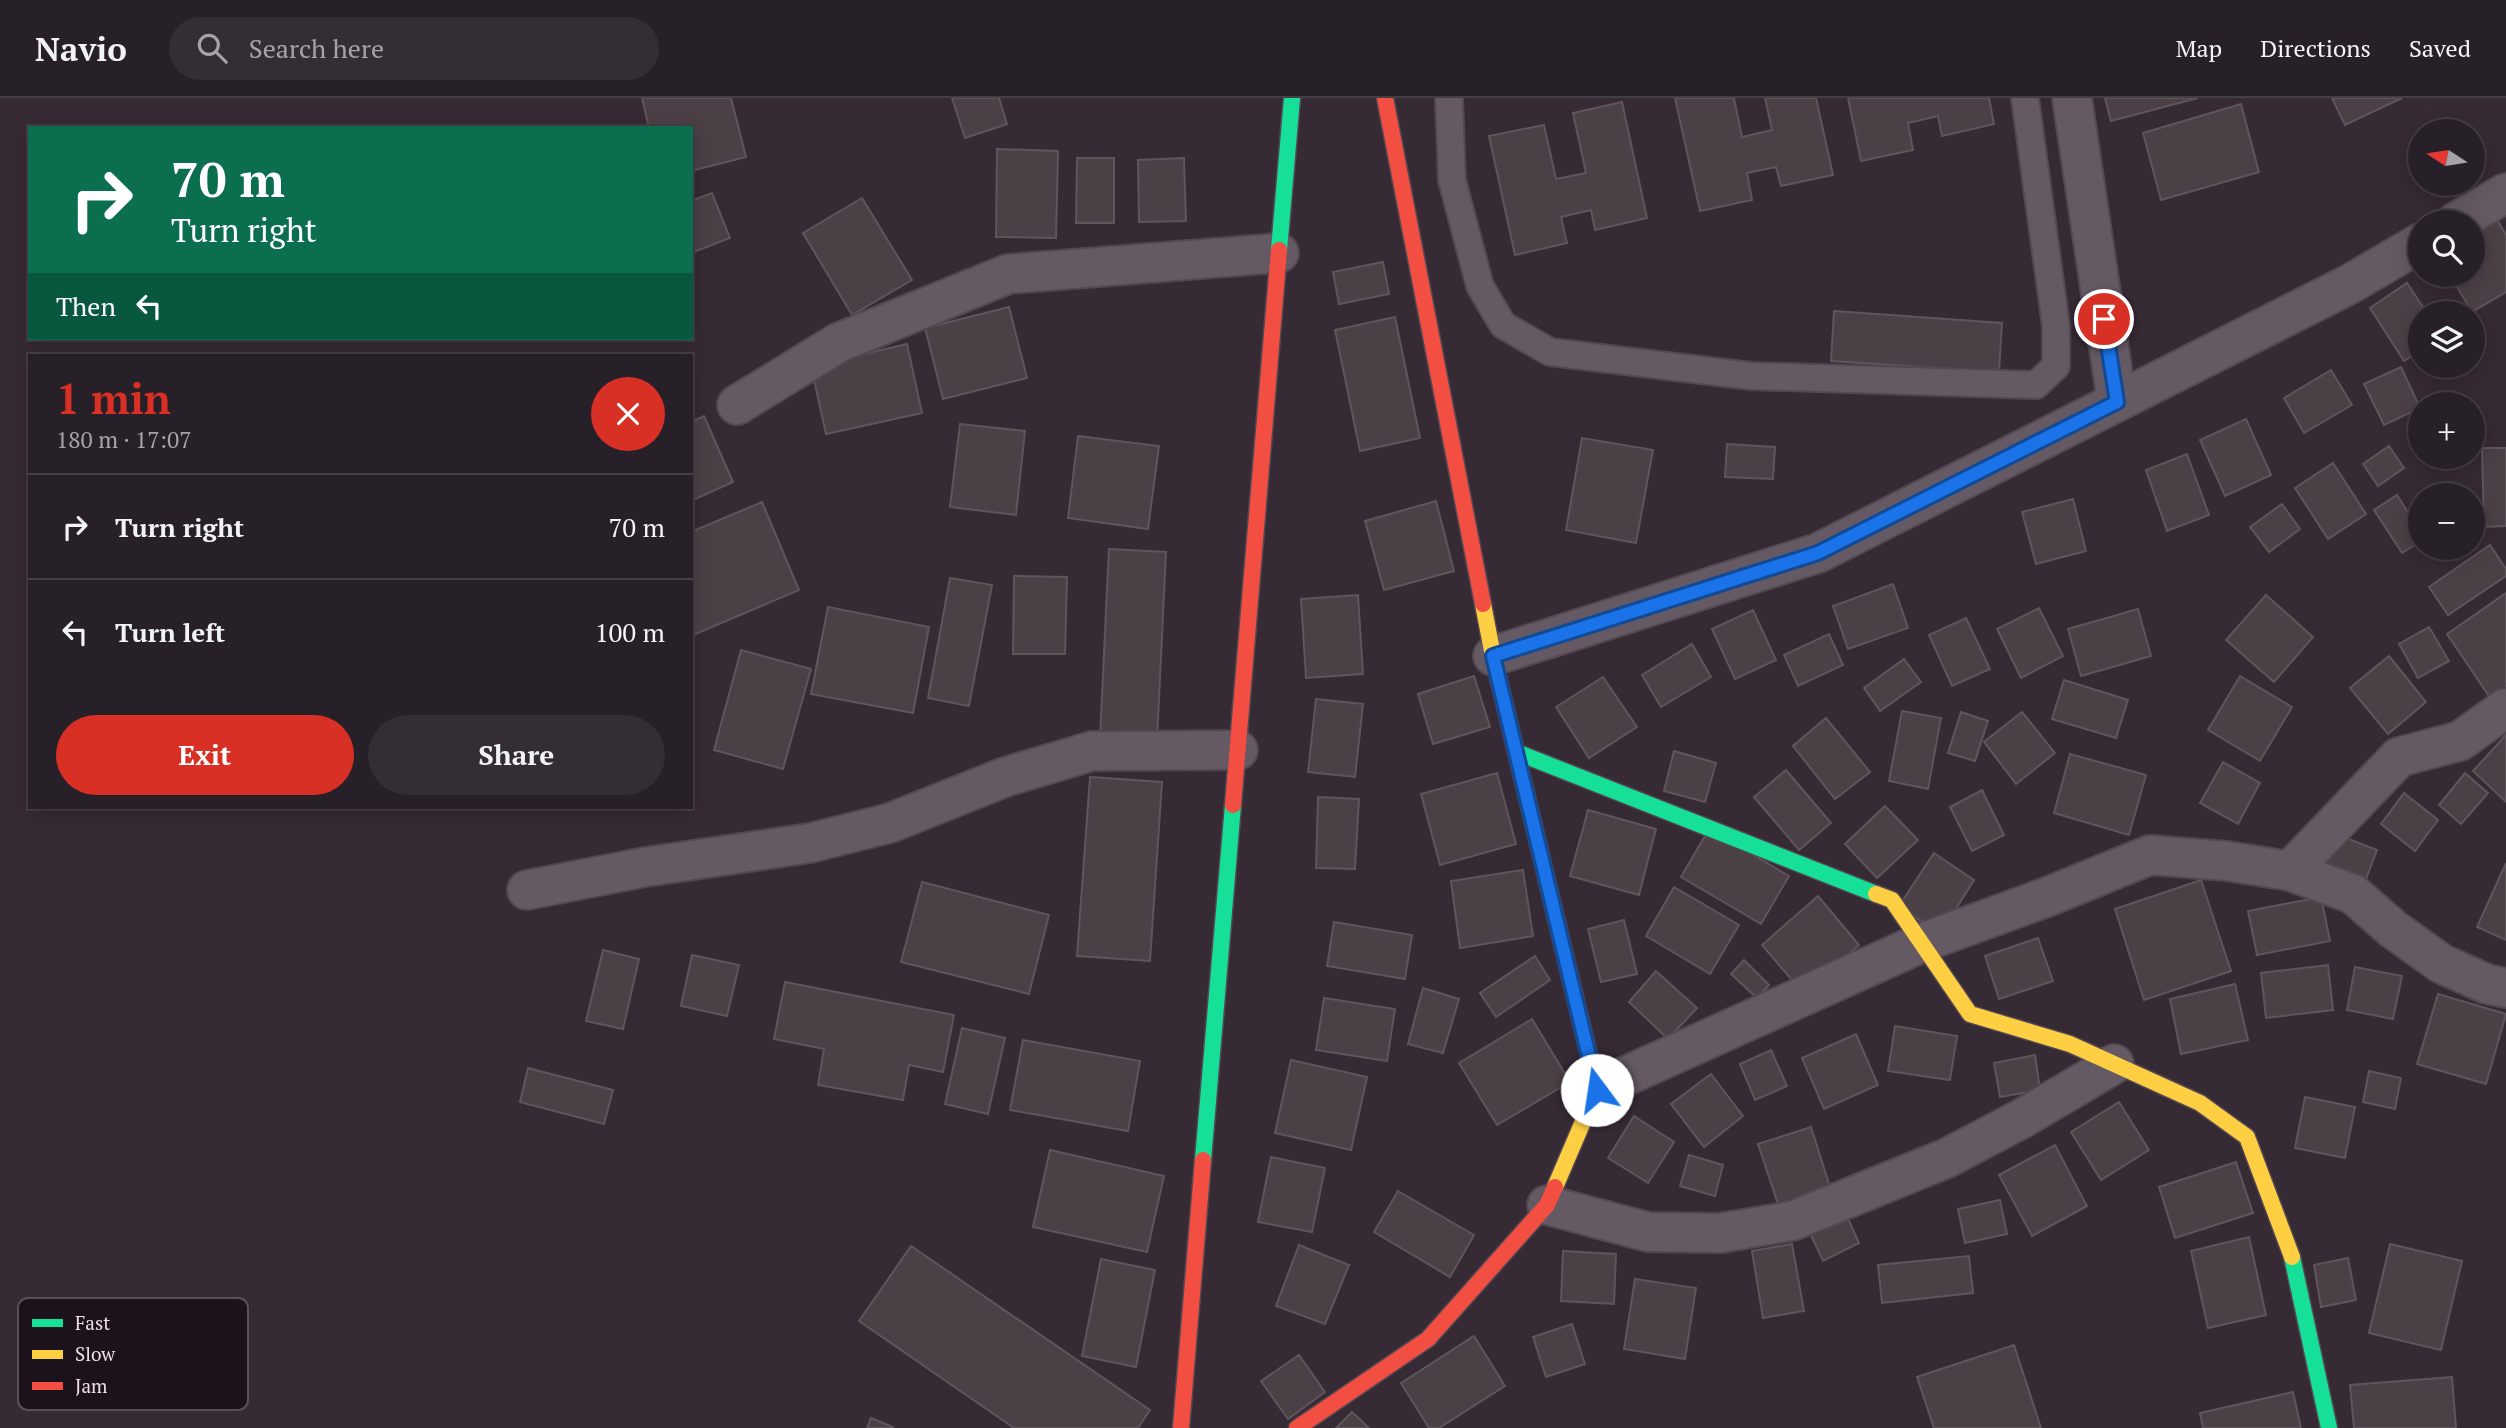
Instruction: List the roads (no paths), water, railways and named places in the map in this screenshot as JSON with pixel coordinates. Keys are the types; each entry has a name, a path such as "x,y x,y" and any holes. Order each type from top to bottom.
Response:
{"main road":[{"path":"1181,1428 1292,98"},
{"path":"1297,1428 1428,1339 1547,1205 1597,1090 1493,656 1385,98"},
{"path":"1516,752 1892,900 1970,1014 2070,1044 2200,1103 2247,1137 2292,1258 2329,1428"}],"street":[{"path":"2072,98 2117,402"},
{"path":"2477,210 2506,193"},
{"path":"1493,656 1818,553 2350,284 2408,250"},
{"path":"737,405 838,343 1008,274 1279,253"},
{"path":"2290,871 2399,757 2460,741 2506,708"},
{"path":"527,890 645,867 810,843 877,827 1005,777 1092,751 1238,750"},
{"path":"1597,1090 1921,943 2047,897 2150,855 2227,860 2290,871 2353,894 2393,929 2442,964 2487,984 2506,988"},
{"path":"1547,1205 1648,1232 1720,1233 1792,1221 1947,1158 2115,1065"}],"lane":[{"path":"1449,98 1452,180 1480,286 1503,325 1550,352 1751,376 2036,385 2056,366 2056,326 2025,98"}]}
